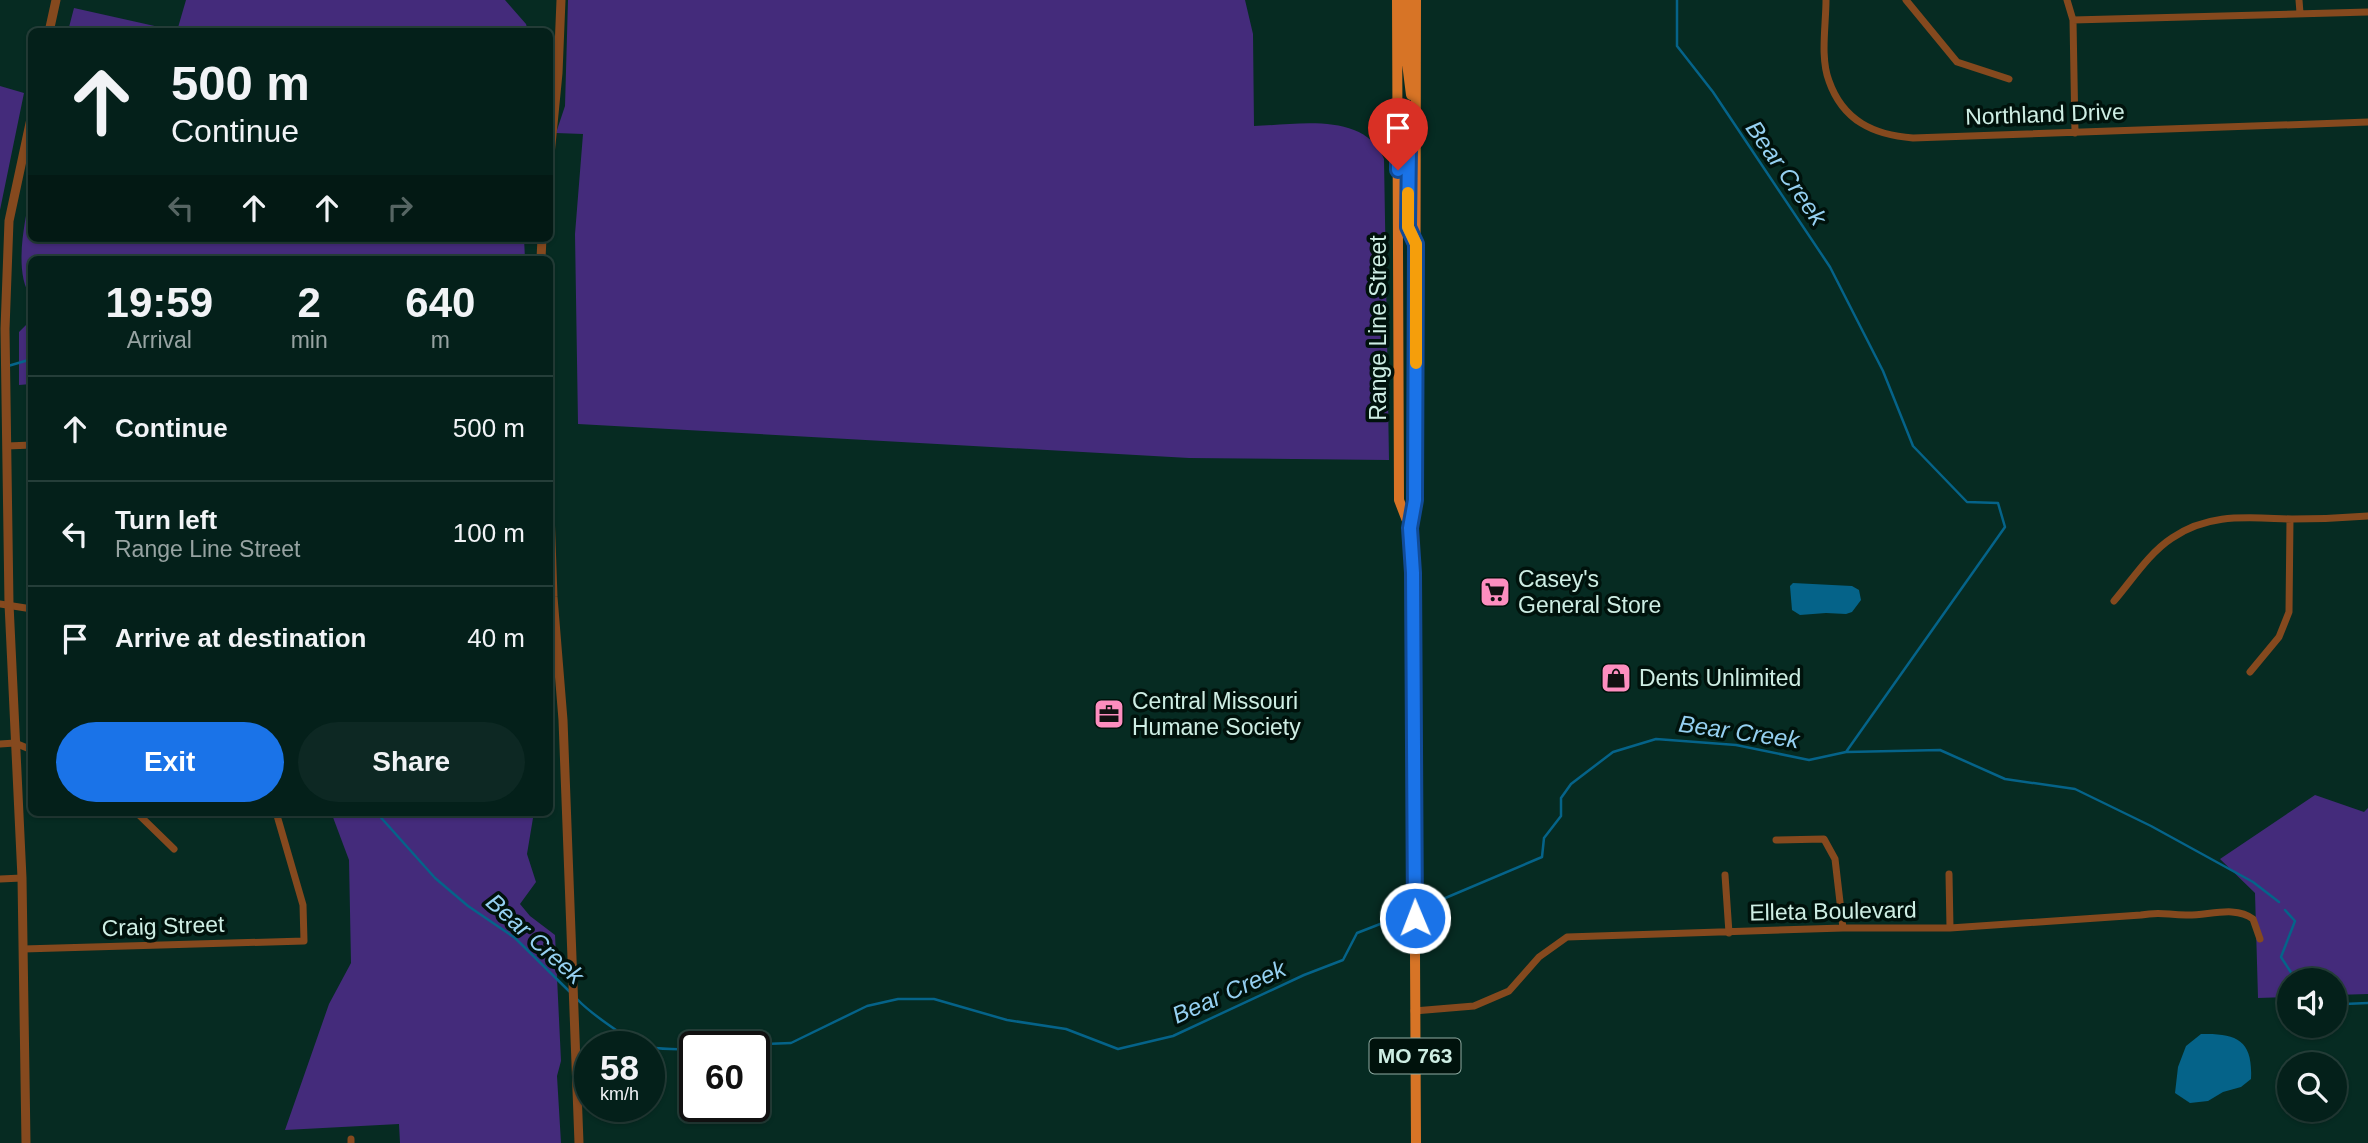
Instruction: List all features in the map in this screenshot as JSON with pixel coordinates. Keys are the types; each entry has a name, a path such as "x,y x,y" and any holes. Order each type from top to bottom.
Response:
{"main road":[{"name":"Range Line Street","path":"1397,0 1399,500 1410,528"},
{"path":"1407,0 1408,83 1416,107"},
{"name":"Range Line Street","path":"1416,0 1415,500 1410,528 1413,573 1416,1143"},
{"path":"1398,115 1407,134 1409,146 1408,227 1416,244"}],"street":[{"path":"50,28 56,0"},
{"path":"553,124 561,0"},
{"name":"Northland Drive","path":"1826,0 1825,54 1828,80 1843,109 1859,123 1891,136 1913,138 2368,122"},
{"path":"1906,0 1956,62 2009,79"},
{"path":"2067,0 2073,20 2075,133"},
{"path":"2299,0 2300,13"},
{"path":"2073,20 2368,12"},
{"path":"26,1143 22,878 5,604 5,329 9,221 28,133"},
{"path":"7,446 28,446"},
{"path":"2113,601 2156,551 2190,527 2231,517 2290,519 2368,516"},
{"path":"2250,672 2279,637 2289,612 2290,519"},
{"path":"553,597 563,720 566,858 579,1143"},
{"path":"5,604 28,608"},
{"path":"0,744 15,743 28,748"},
{"path":"140,816 174,849"},
{"name":"Craig Street","path":"23,949 304,941 303,905 277,816"},
{"path":"1776,840 1824,839 1835,859 1843,928"},
{"path":"1949,874 1950,928"},
{"path":"1726,875 1729,933"},
{"path":"0,879 22,878"},
{"name":"Elleta Boulevard","path":"1415,1011 1474,1006 1509,991 1539,957 1567,937 1843,928 1950,928 2141,915 2160,911 2186,915 2242,913 2253,919 2260,939"}],"shaded area":[{"path":"186,0 505,0 527,28 178,28"},
{"path":"568,0 1245,0 1253,34 1254,126 1309,123 1345,127 1361,133 1374,144 1384,159 1389,460 1189,458 578,424 575,234 583,134 556,133 565,106"},
{"path":"74,8 164,28 69,28"},
{"path":"0,86 24,93 0,210"},
{"path":"28,208 28,242 524,242 525,256 28,256 28,290 22,260"},
{"path":"28,323 28,384 19,385 19,332"},
{"path":"2315,795 2364,812 2368,808 2368,994 2347,995 2347,968 2277,968 2277,997 2258,998 2255,893 2220,859"},
{"path":"332,816 533,816 527,854 536,882 520,904 530,916 555,935 561,1061 557,1076 561,1143 400,1143 399,1124 285,1130 329,1004 351,963 349,860"}],"water":[{"path":"1793,583 1852,586 1859,590 1861,600 1852,612 1846,614 1800,615 1792,610 1790,586"},
{"path":"2201,1034 2224,1035 2246,1047 2251,1079 2241,1087 2223,1092 2208,1101 2190,1103 2175,1093 2178,1067 2186,1046"}],"waterway":[{"name":"Bear Creek","path":"1417,910 1542,857 1544,838 1561,816 1561,798 1571,784 1613,752 1656,739 1736,745 1809,760 1846,752 2005,527 1998,503 1967,502 1913,446 1883,371 1830,267 1713,92 1677,46 1677,0"},
{"name":"Bear Creek","path":"8,366 28,360"},
{"path":"1847,752 1940,750 2005,779 2075,789 2151,826 2253,882 2279,902"},
{"name":"Bear Creek","path":"380,816 435,878 468,906 515,938 570,992"},
{"path":"2285,910 2295,921 2281,957 2288,968"},
{"name":"Bear Creek","path":"770,1044 791,1043 867,1006 898,999 934,999 1007,1020 1066,1029 1118,1049 1173,1036 1304,975 1343,960 1357,933 1411,912"},
{"name":"Bear Creek","path":"577,999 609,1026 638,1043 663,1049 679,1049"},
{"path":"2347,1004 2368,1003"}],"slow traffic":[{"path":"1408,193 1409,234 1416,244 1416,363"}],"place":[{"name":"Casey's General Store","path":"1495,592"},
{"name":"Dents Unlimited","path":"1616,678"},
{"name":"Central Missouri Humane Society","path":"1109,714"}],"route":[{"path":"1398,170 1398,115 1407,134 1409,146 1408,227 1416,244 1415,500 1410,528 1413,573 1415,918"}]}
